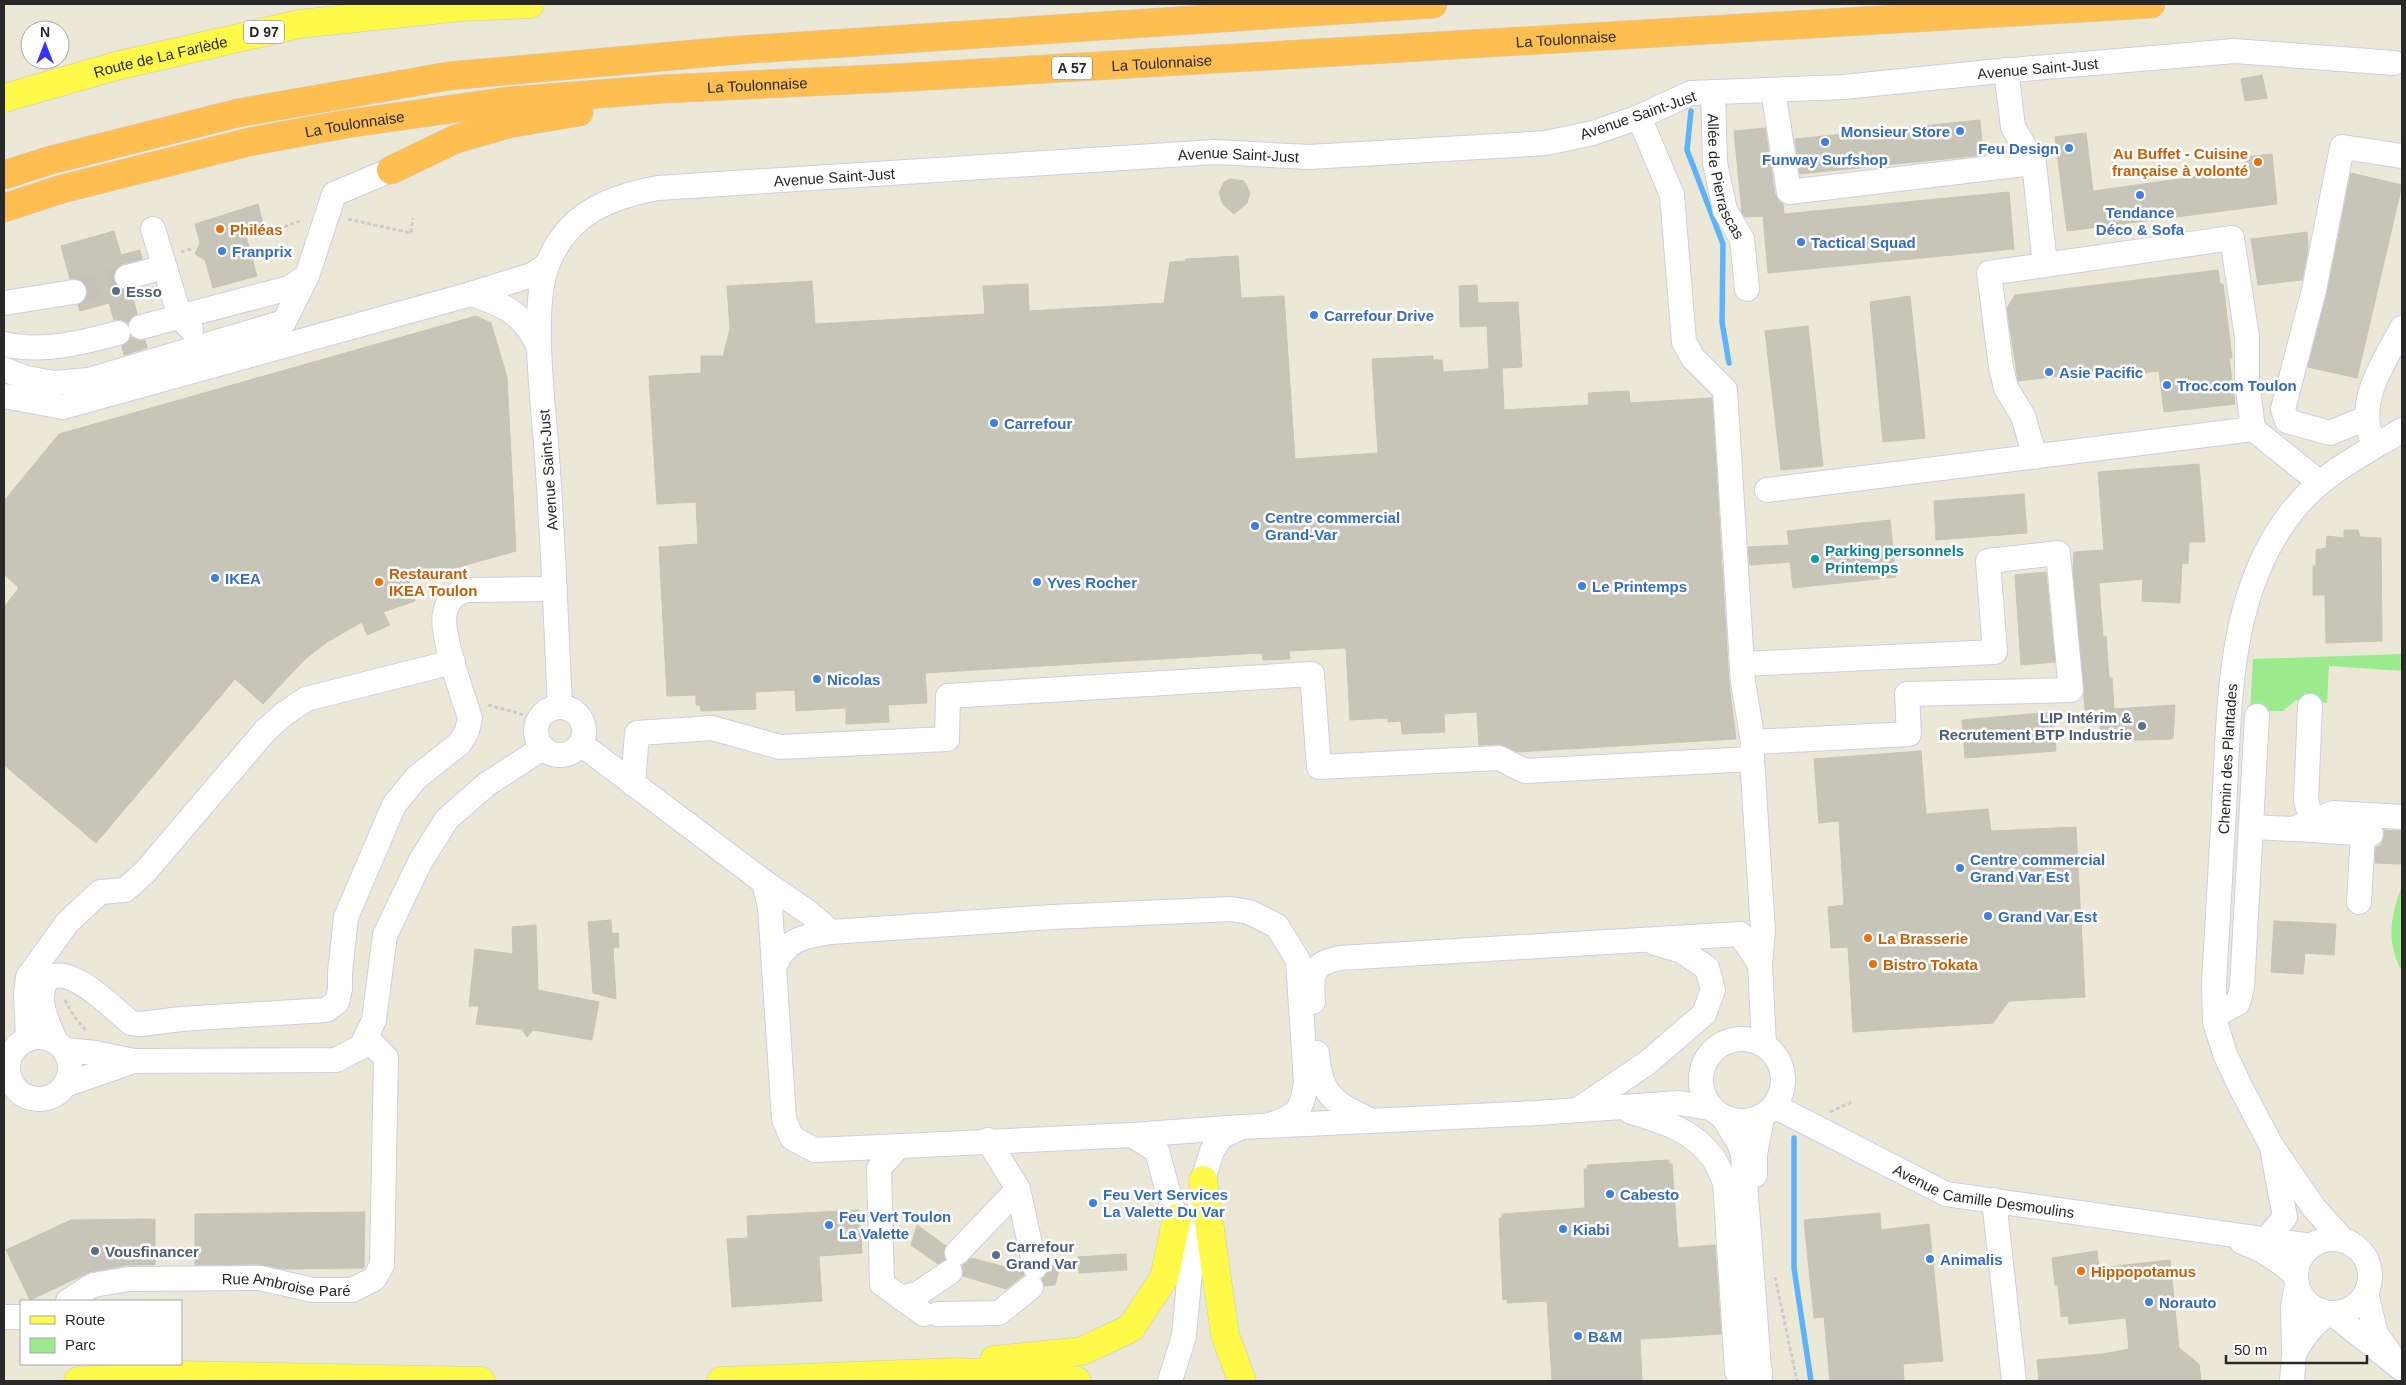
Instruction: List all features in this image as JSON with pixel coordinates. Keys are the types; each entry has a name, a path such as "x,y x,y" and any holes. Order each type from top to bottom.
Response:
{"highway":[{"name":"La Toulonnaise","path":"4,175 51,160 238,113 449,76 739,50 1433,4"},
{"name":"La Toulonnaise","path":"4,208 62,189 249,142 346,124 518,100 663,89 894,78 2151,4"},
{"path":"391,170 456,139 508,124 611,108 694,101 894,78"}],"main road":[{"name":"Route de La Farlède","path":"4,98 116,66 299,24 461,7 530,4"},
{"path":"1204,1180 1225,1335 1242,1381"},
{"path":"956,1372 992,1361 1082,1351 1131,1328 1164,1278 1176,1218"},
{"path":"721,1381 956,1372 1078,1381"},
{"path":"78,1381 176,1374 481,1381"}],"street":[{"name":"Avenue Saint-Just","path":"560,706 555,589 540,348 539,298 547,266 562,238 590,210 626,194 658,188 1215,152 1309,157 1532,144 1593,133 1639,117 1691,93 1844,87 2006,70 2234,50 2399,63"},
{"path":"2006,70 2013,127 2034,163 2045,265"},
{"path":"1773,90 1789,192 2034,163"},
{"name":"Allée de Pierrascas","path":"1713,92 1715,163 1725,210 1742,239 1747,289"},
{"path":"1639,117 1672,195 1684,342 1692,358 1725,390 1742,664 1753,750 1763,931 1760,964 1764,1045"},
{"path":"2366,420 2330,433 2287,421 2283,409 2314,290 2342,148 2402,156"},
{"path":"4,369 26,378 54,383 88,380 284,322 308,276 334,194 391,170"},
{"path":"153,229 180,317 196,335 216,342"},
{"path":"2035,456 2023,416 2006,388 2004,381 1989,273 2232,238 2247,337 2247,382 2253,430 2319,482"},
{"path":"4,396 63,407 471,294 532,275 547,266"},
{"path":"127,278 165,267"},
{"path":"141,328 289,288 308,276"},
{"path":"4,303 74,292"},
{"path":"471,294 504,306 520,316 530,328 540,348"},
{"path":"2374,447 2366,420 2372,384 2402,328"},
{"path":"4,344 20,348 74,345 118,334"},
{"path":"1767,490 2253,430"},
{"name":"Chemin des Plantades","path":"2344,1241 2314,1208 2271,1145 2225,1054 2215,1022 2214,983 2232,662 2252,583 2279,529 2300,502 2319,482 2349,461 2402,430"},
{"path":"633,784 637,732 712,728 780,747 948,740 948,696 1312,674 1319,767 1499,758 1526,771 1909,734 1907,694 2071,690 2058,554 1988,561 1995,652 1742,664"},
{"path":"66,1085 70,1067 41,1004 41,996 46,980 58,974 69,976 79,981 131,1023 141,1024 181,1019 326,1010 337,1002 340,989 346,917 394,805 416,778 460,743 467,731 470,718 453,662 444,615 448,602 456,593 488,588 555,589"},
{"path":"134,1061 66,1085 54,1096 38,1100 22,1095 9,1083 8,1069 15,1048 28,977 67,923 100,892 125,890 145,872 265,731 284,714 306,699 453,662"},
{"path":"560,706 569,708 582,720 584,728 580,744 572,752 564,755 550,753 543,748 538,740 536,728 539,719 549,709 560,706"},
{"path":"2302,825 2306,800 2310,706"},
{"path":"2215,1015 2238,1002 2242,987 2257,716"},
{"path":"580,744 764,882 808,912 831,932"},
{"path":"15,1048 37,1037 60,1046 134,1061 336,1060 361,1047 374,1020 385,935 420,862 447,819 487,784 543,748"},
{"path":"2302,825 2333,813 2402,817"},
{"path":"2251,827 2302,825 2367,834 2359,902"},
{"path":"764,882 770,907 775,965 784,1119 792,1138 815,1150 988,1140 1132,1135 1254,1126 1578,1110 1679,1103 1717,1113 1736,1122 1749,1121 1768,1111"},
{"path":"775,965 781,951 792,943 811,935 831,932 1053,917 1231,909 1249,912 1277,926 1298,960 1306,1083 1303,1102 1291,1118 1254,1126 1221,1137 1212,1151 1204,1180 1188,1281 1184,1336 1172,1374"},
{"path":"1372,1121 1340,1106 1325,1092 1318,1073 1312,986 1313,974 1317,967 1327,961 1340,958 1740,934 1760,964"},
{"path":"1578,1110 1647,1063 1704,1014 1714,990 1707,968 1682,951 1642,939"},
{"name":"Rue Ambroise Paré","path":"70,1300 93,1285 129,1279 260,1278 313,1290 352,1290 374,1279 382,1265 386,1058 366,1038"},
{"path":"1739,1039 1752,1040 1764,1045 1773,1053 1783,1074 1780,1096 1768,1111 1754,1154 1764,1378 1742,1154 1739,1143 1703,1097 1700,1084 1701,1071 1706,1059 1715,1048 1726,1042 1739,1039"},
{"path":"1614,1108 1667,1122 1692,1136 1714,1158"},
{"name":"Avenue Camille Desmoulins","path":"1768,1111 1946,1194 2312,1246"},
{"path":"1717,1113 1708,1137 1708,1146 1725,1182 1738,1372 1764,1378"},
{"path":"1132,1135 1157,1151 1176,1218 1188,1281"},
{"path":"899,1146 879,1168 882,1284 901,1298 931,1314 999,1313 1033,1277 1018,1188 988,1140"},
{"name":"Chemin des Plantades","path":"2267,1239 2285,1217 2271,1145"},
{"path":"901,1298 919,1293 953,1263 1018,1188"},
{"path":"1994,1200 2014,1381"},
{"name":"Avenue Camille Desmoulins","path":"2207,1230 2254,1246 2284,1265 2297,1280"},
{"path":"2292,1381 2294,1354 2293,1306 2298,1264 2312,1246 2322,1241 2344,1241 2355,1247 2364,1256 2369,1268 2370,1280 2366,1293 2352,1308 2331,1313 2317,1321 2305,1333 2294,1354"},
{"path":"2297,1280 2302,1296 2309,1304 2331,1313 2401,1368"},
{"path":"2366,1293 2376,1334 2401,1368"},
{"path":"4,1317 20,1317"}],"path":[{"path":"278,229 316,216 328,214 411,233 413,218"},
{"path":"1773,1267 1797,1381"}],"green space":[{"path":"2402,654 2402,671 2329,666 2327,703 2296,700 2283,711 2250,711 2253,659"},
{"path":"2402,886 2402,967 2400,968 2393,947 2392,927 2395,907"}],"building":[{"path":"2262,75 2267,98 2245,101 2241,79"},
{"path":"1980,120 1983,155 1800,174 1795,139"},
{"path":"1765,128 1775,194 1783,204 1784,214 2009,192 2014,249 1768,273 1763,216 1745,217 1742,213 1734,131"},
{"path":"2086,133 2093,191 2245,170 2244,157 2272,154 2277,204 2067,231 2055,137"},
{"path":"2351,173 2402,185 2357,378 2308,367 2327,293"},
{"path":"1230,179 1244,181 1250,193 1247,203 1234,214 1223,204 1219,193 1224,182"},
{"path":"258,204 265,231 246,236 257,276 213,288 205,260 195,254 200,243 195,224"},
{"path":"114,231 121,255 140,250 142,259 123,264 117,268 114,274 114,281 118,287 124,290 131,290 137,314 128,323 122,320 114,320 109,303 80,311 78,305 87,297 87,289 79,279 70,279 61,246"},
{"path":"2307,232 2308,247 2302,280 2258,285 2251,239"},
{"name":"Centre commercial Grand-Var","path":"1238,256 1241,298 1284,296 1295,459 1378,453 1372,359 1433,356 1433,360 1442,360 1443,372 1489,369 1487,326 1460,327 1459,286 1477,285 1478,303 1518,302 1522,367 1502,368 1504,410 1589,405 1588,393 1629,391 1630,403 1712,398 1729,683 1736,739 1517,752 1499,744 1479,745 1477,712 1444,714 1445,732 1402,734 1401,721 1388,722 1388,718 1350,720 1346,648 1289,651 1290,659 1263,660 1262,653 925,673 927,703 888,705 889,722 846,724 846,708 796,711 795,690 755,692 756,709 701,711 700,705 696,705 696,695 667,696 659,547 698,544 696,502 657,504 649,376 701,373 701,356 723,356 730,329 727,286 812,281 815,324 985,314 983,286 1028,284 1029,311 1164,303 1170,262 1186,261 1186,259"},
{"path":"2218,270 2220,284 2223,284 2232,358 2229,358 2235,404 2164,412 2159,371 2135,374 2135,367 2018,381 2007,308 2015,295"},
{"path":"1910,296 1925,438 1883,442 1870,302"},
{"name":"IKEA","path":"476,316 491,323 507,377 516,551 409,581 415,601 383,612 390,625 367,635 362,622 327,642 304,660 263,704 235,679 96,843 4,765 4,607 19,588 4,574 4,501 59,434"},
{"path":"1808,326 1823,466 1781,470 1765,331"},
{"path":"131,337 145,340 147,348 124,355 122,346"},
{"path":"2199,464 2205,542 2189,542 2188,564 2182,563 2180,603 2142,601 2143,579 2099,583 2103,637 2106,636 2109,678 2112,678 2114,709 2175,705 2173,739 2106,741 2106,731 2100,731 2100,710 2085,710 2073,570 2074,552 2104,550 2098,472"},
{"path":"2024,494 2027,533 1936,540 1934,501"},
{"path":"1890,520 1896,577 1793,588 1790,562 1750,565 1748,547 1789,545 1787,531"},
{"path":"2344,530 2358,530 2360,537 2381,538 2382,641 2326,643 2325,595 2313,595 2313,566 2316,566 2316,550 2326,548 2327,536 2344,538"},
{"path":"2046,572 2055,662 2021,665 2015,575"},
{"path":"2053,712 2056,751 1965,758 1962,720"},
{"name":"Centre commercial Grand Var Est","path":"1921,751 1926,814 1988,809 1991,831 2076,827 2085,997 2009,1001 1993,1023 1853,1032 1848,947 1831,948 1828,907 1844,905 1839,821 1819,823 1814,759"},
{"path":"2384,830 2402,831 2402,864 2375,863 2376,847 2380,846 2383,841"},
{"path":"611,920 612,934 618,933 619,947 613,948 616,999 593,993 588,922"},
{"path":"2274,921 2336,924 2334,955 2305,953 2303,974 2271,972"},
{"path":"536,925 538,990 599,1002 592,1040 533,1030 527,1037 522,1029 476,1024 479,1006 469,1006 475,949 513,954 512,927"},
{"path":"1669,1160 1669,1164 1672,1164 1678,1248 1715,1245 1721,1334 1640,1339 1642,1380 1552,1381 1547,1301 1507,1303 1507,1299 1503,1300 1499,1219 1502,1218 1502,1214 1585,1208 1584,1169 1587,1169 1587,1165"},
{"path":"859,1210 862,1253 819,1256 822,1301 732,1307 727,1239 748,1238 747,1216"},
{"path":"365,1212 364,1268 282,1269 260,1264 195,1265 195,1214"},
{"path":"1880,1213 1881,1230 1929,1224 1943,1361 1903,1364 1904,1381 1830,1381 1824,1317 1814,1318 1804,1220"},
{"path":"155,1219 155,1265 127,1265 90,1272 30,1300 6,1250 71,1220"},
{"path":"917,1225 946,1246 944,1250 945,1260 938,1264 911,1245"},
{"path":"2097,1251 2099,1268 2170,1260 2179,1348 2199,1364 2201,1381 2039,1381 2037,1360 2103,1354 2129,1349 2126,1318 2069,1324 2068,1316 2061,1317 2058,1285 2055,1285 2052,1258"},
{"path":"1126,1254 1127,1270 1079,1273 1078,1257"},
{"path":"971,1258 1009,1268 1021,1268 1024,1275 1006,1289 963,1276 962,1266"},
{"path":"1048,1266 1060,1266 1055,1285 1044,1286 1042,1279 1048,1272"}],"waterway":[{"path":"1691,111 1687,150 1723,244 1722,322 1729,363"},
{"path":"1794,1138 1794,1268 1811,1381"}],"tunnel":[{"path":"74,292 127,277"}],"place":[{"name":"Monsieur Store","path":"1960,131"},
{"name":"Funway Surfshop","path":"1825,142"},
{"name":"Feu Design","path":"2069,148"},
{"name":"Au Buffet - Cuisine française à volonté","path":"2258,162"},
{"name":"Tendance Déco & Sofa","path":"2140,195"},
{"name":"Philéas","path":"220,229"},
{"name":"Tactical Squad","path":"1801,242"},
{"name":"Franprix","path":"222,251"},
{"name":"Esso","path":"116,291"},
{"name":"Carrefour Drive","path":"1314,315"},
{"name":"Asie Pacific","path":"2049,372"},
{"name":"Troc.com Toulon","path":"2167,385"},
{"name":"Carrefour","path":"994,423"},
{"name":"Centre commercial Grand-Var","path":"1255,526"},
{"name":"Parking personnels Printemps","path":"1815,559"},
{"name":"IKEA","path":"215,578"},
{"name":"Restaurant IKEA Toulon","path":"379,582"},
{"name":"Yves Rocher","path":"1037,582"},
{"name":"Le Printemps","path":"1582,586"},
{"name":"Nicolas","path":"817,679"},
{"name":"LIP Intérim & Recrutement BTP Industrie","path":"2142,726"},
{"name":"Centre commercial Grand Var Est","path":"1960,868"},
{"name":"Grand Var Est","path":"1988,916"},
{"name":"La Brasserie","path":"1868,938"},
{"name":"Bistro Tokata","path":"1873,964"},
{"name":"Cabesto","path":"1610,1194"},
{"name":"Feu Vert Services La Valette Du Var","path":"1093,1203"},
{"name":"Feu Vert Toulon La Valette","path":"829,1225"},
{"name":"Kiabi","path":"1563,1229"},
{"name":"Vousfinancer","path":"95,1251"},
{"name":"Carrefour Grand Var","path":"996,1255"},
{"name":"Animalis","path":"1930,1259"},
{"name":"Hippopotamus","path":"2081,1271"},
{"name":"Norauto","path":"2149,1302"},
{"name":"B&M","path":"1578,1336"}]}
